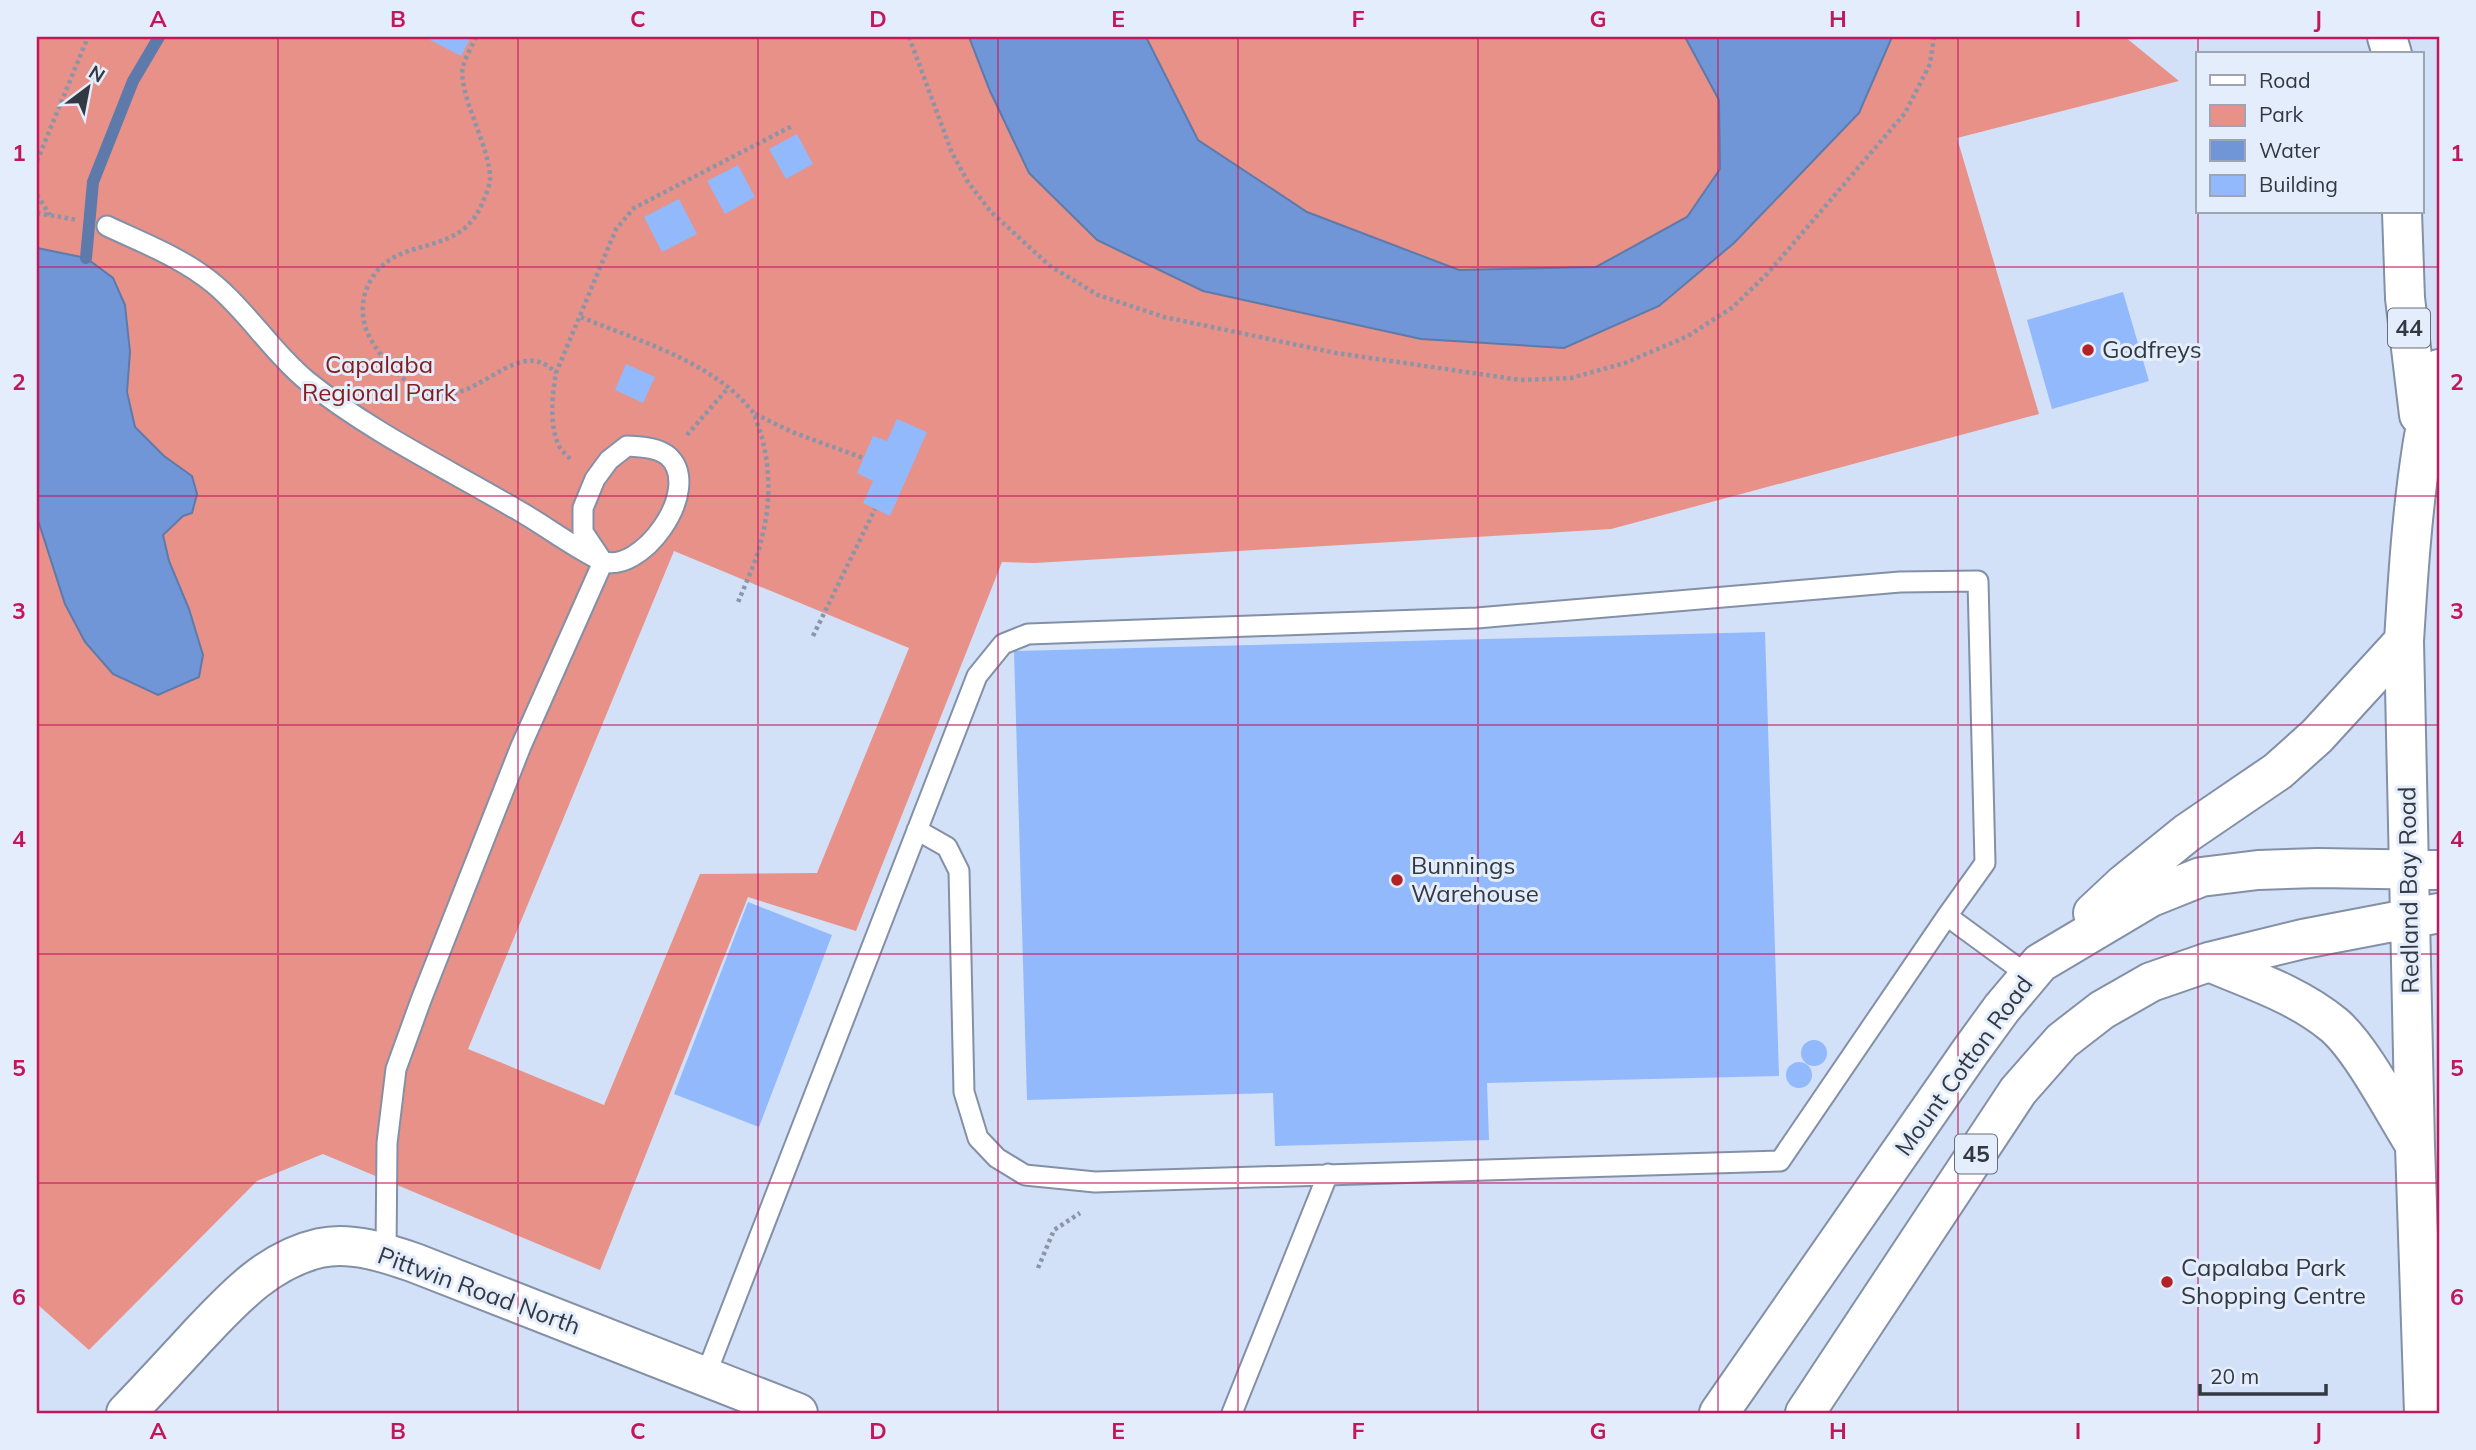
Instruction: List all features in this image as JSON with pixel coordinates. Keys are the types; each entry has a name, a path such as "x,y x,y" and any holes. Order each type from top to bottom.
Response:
{"main road":[{"name":"44","path":"2402,214 2405,298 2423,445"},
{"name":"Redland Bay Road","path":"2424,1413 2415,1146 2426,916 2425,870 2404,641 2408,566 2423,445 2439,369"},
{"path":"2035,970 2134,876 2187,833 2278,771 2317,736 2404,641"},
{"name":"Mount Cotton Road","path":"1720,1413 2001,1008 2035,970 2151,897 2201,877 2258,870 2318,868 2425,870"},
{"name":"45","path":"1805,1413 2018,1091 2062,1041 2102,1010 2151,982 2209,962 2303,939 2426,916"},
{"path":"2209,962 2285,994 2335,1026 2355,1049 2415,1146"},
{"name":"Pittwin Road North","path":"126,1413 240,1292 265,1272 292,1256 323,1247 353,1247 386,1253 798,1413"}],"lane":[{"path":"107,226 167,254 214,283 305,379 379,430 533,518 603,562 617,562 633,557 654,538 671,514 678,498 680,480 669,457 650,447 627,446 608,460 596,479 583,508 583,532 603,562"},
{"path":"386,1253 387,1143 396,1069 521,746 603,562"},
{"path":"705,1377 917,830 977,676 1003,644 1028,634 1478,618 1900,582 1978,581 1985,863 1780,1161 1095,1182 1025,1175 998,1158 978,1138 964,1092 959,871 947,847 917,830"},
{"path":"1947,916 2035,970"},
{"path":"1232,1413 1328,1174"}],"path":[{"path":"37,160 88,37"},
{"path":"476,37 463,67 466,91 490,179 483,202 468,226 449,240 412,249 388,260 372,279 362,302 364,325 373,344 389,366 409,384 428,394 454,396 515,363 527,360 547,363 556,373"},
{"path":"909,37 952,153 968,182 992,212 1050,267 1098,295 1164,317 1323,350 1521,380 1571,378 1625,363 1688,336 1733,307 1768,273 1906,113 1930,64 1934,37"},
{"path":"596,479 580,469 559,447 553,420 553,390 556,373 616,229 634,208 792,126"},
{"path":"37,195 50,215"},
{"path":"37,213 75,220"},
{"path":"581,317 682,360 728,388 754,413 792,432 863,458"},
{"path":"669,457 728,388"},
{"path":"737,605 761,542 770,500 766,450 754,413"},
{"path":"813,636 875,509"},
{"path":"1038,1268 1054,1230 1083,1211 1095,1182"}],"green space":[{"name":"Capalaba Regional Park","path":"37,37 2125,37 2179,81 1957,138 2039,414 1611,529 1035,563 1002,562 856,931 748,897 600,1270 323,1154 257,1181 89,1350 37,1304","holes":["674,551 909,648 817,873 700,874 604,1105 468,1049"]}],"water":[{"path":"969,37 1146,37 1198,140 1307,212 1459,270 1596,267 1687,217 1720,169 1719,100 1685,37 1892,37 1859,113 1734,243 1659,306 1564,348 1421,339 1203,291 1097,240 1029,173 990,91"},
{"path":"37,248 86,258 113,278 125,305 130,352 127,392 135,427 164,456 192,476 197,494 192,513 183,516 163,535 169,561 189,609 203,655 199,677 158,695 113,674 85,642 65,604 37,517"}],"building":[{"path":"432,37 471,37 461,56 430,40"},
{"path":"797,134 813,164 786,179 769,149"},
{"path":"738,165 755,197 725,214 707,181"},
{"path":"679,199 697,234 662,252 644,217"},
{"name":"Godfreys","path":"2123,292 2149,381 2052,409 2027,320"},
{"path":"626,364 655,377 643,403 615,390"},
{"path":"897,419 927,432 890,516 863,503 873,481 857,473 873,436 887,441"},
{"name":"Bunnings Warehouse","path":"1765,632 1779,1076 1487,1083 1489,1140 1275,1146 1273,1093 1027,1100 1014,651"},
{"path":"748,902 832,935 759,1127 674,1094"},
{"path":"1814,1040 1823,1044 1827,1053 1823,1062 1814,1066 1805,1062 1801,1053 1805,1044"},
{"path":"1799,1062 1808,1066 1812,1075 1808,1084 1799,1088 1790,1084 1786,1075 1790,1066"}],"waterway":[{"path":"86,258 93,182 133,81 159,37"}],"place":[{"name":"Godfreys","path":"2088,350"},
{"name":"Bunnings Warehouse","path":"1397,880"},
{"name":"Capalaba Park Shopping Centre","path":"2167,1282"}]}
